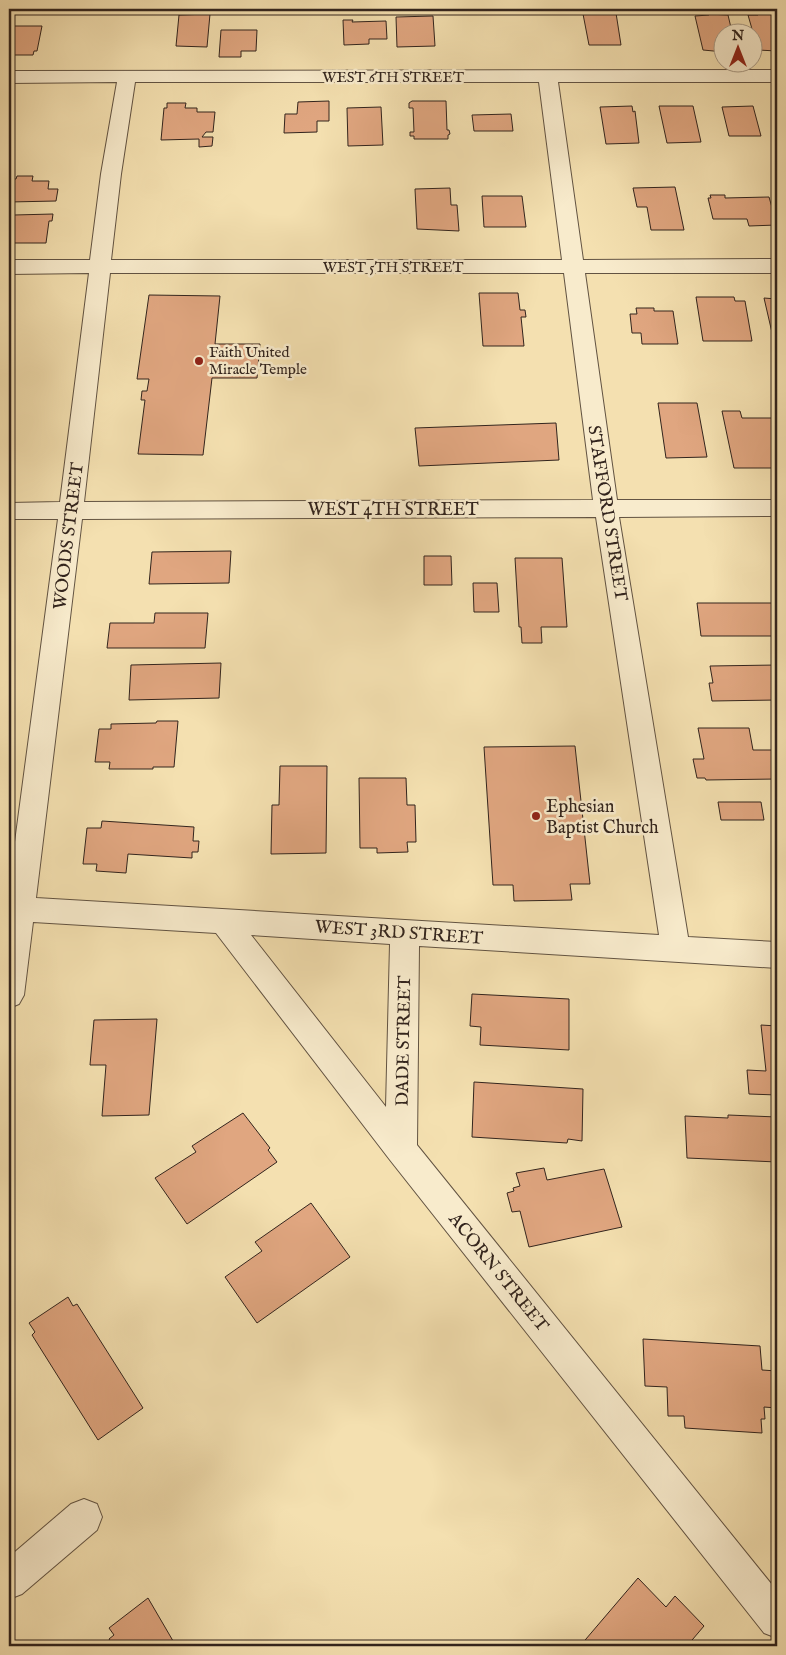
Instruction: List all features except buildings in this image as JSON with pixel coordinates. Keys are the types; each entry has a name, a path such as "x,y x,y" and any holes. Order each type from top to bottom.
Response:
{"street":[{"name":"STAFFORD STREET","path":"548,76 606,508 675,948"},
{"name":"WEST 6TH STREET","path":"9,78 777,76"},
{"name":"WOODS STREET","path":"9,995 20,909 20,823 71,512 111,174 126,77"},
{"name":"WEST 5TH STREET","path":"9,267 777,266"},
{"name":"WEST 4TH STREET","path":"9,511 777,508"},
{"name":"WEST 3RD STREET","path":"20,909 777,955"},
{"name":"ACORN STREET","path":"223,921 401,1150 777,1620"},
{"name":"DADE STREET","path":"401,1150 405,932"},
{"path":"9,1581 84,1518"}],"place":[{"name":"Faith United Miracle Temple","path":"199,361"},
{"name":"Ephesian Baptist Church","path":"536,816"}]}
